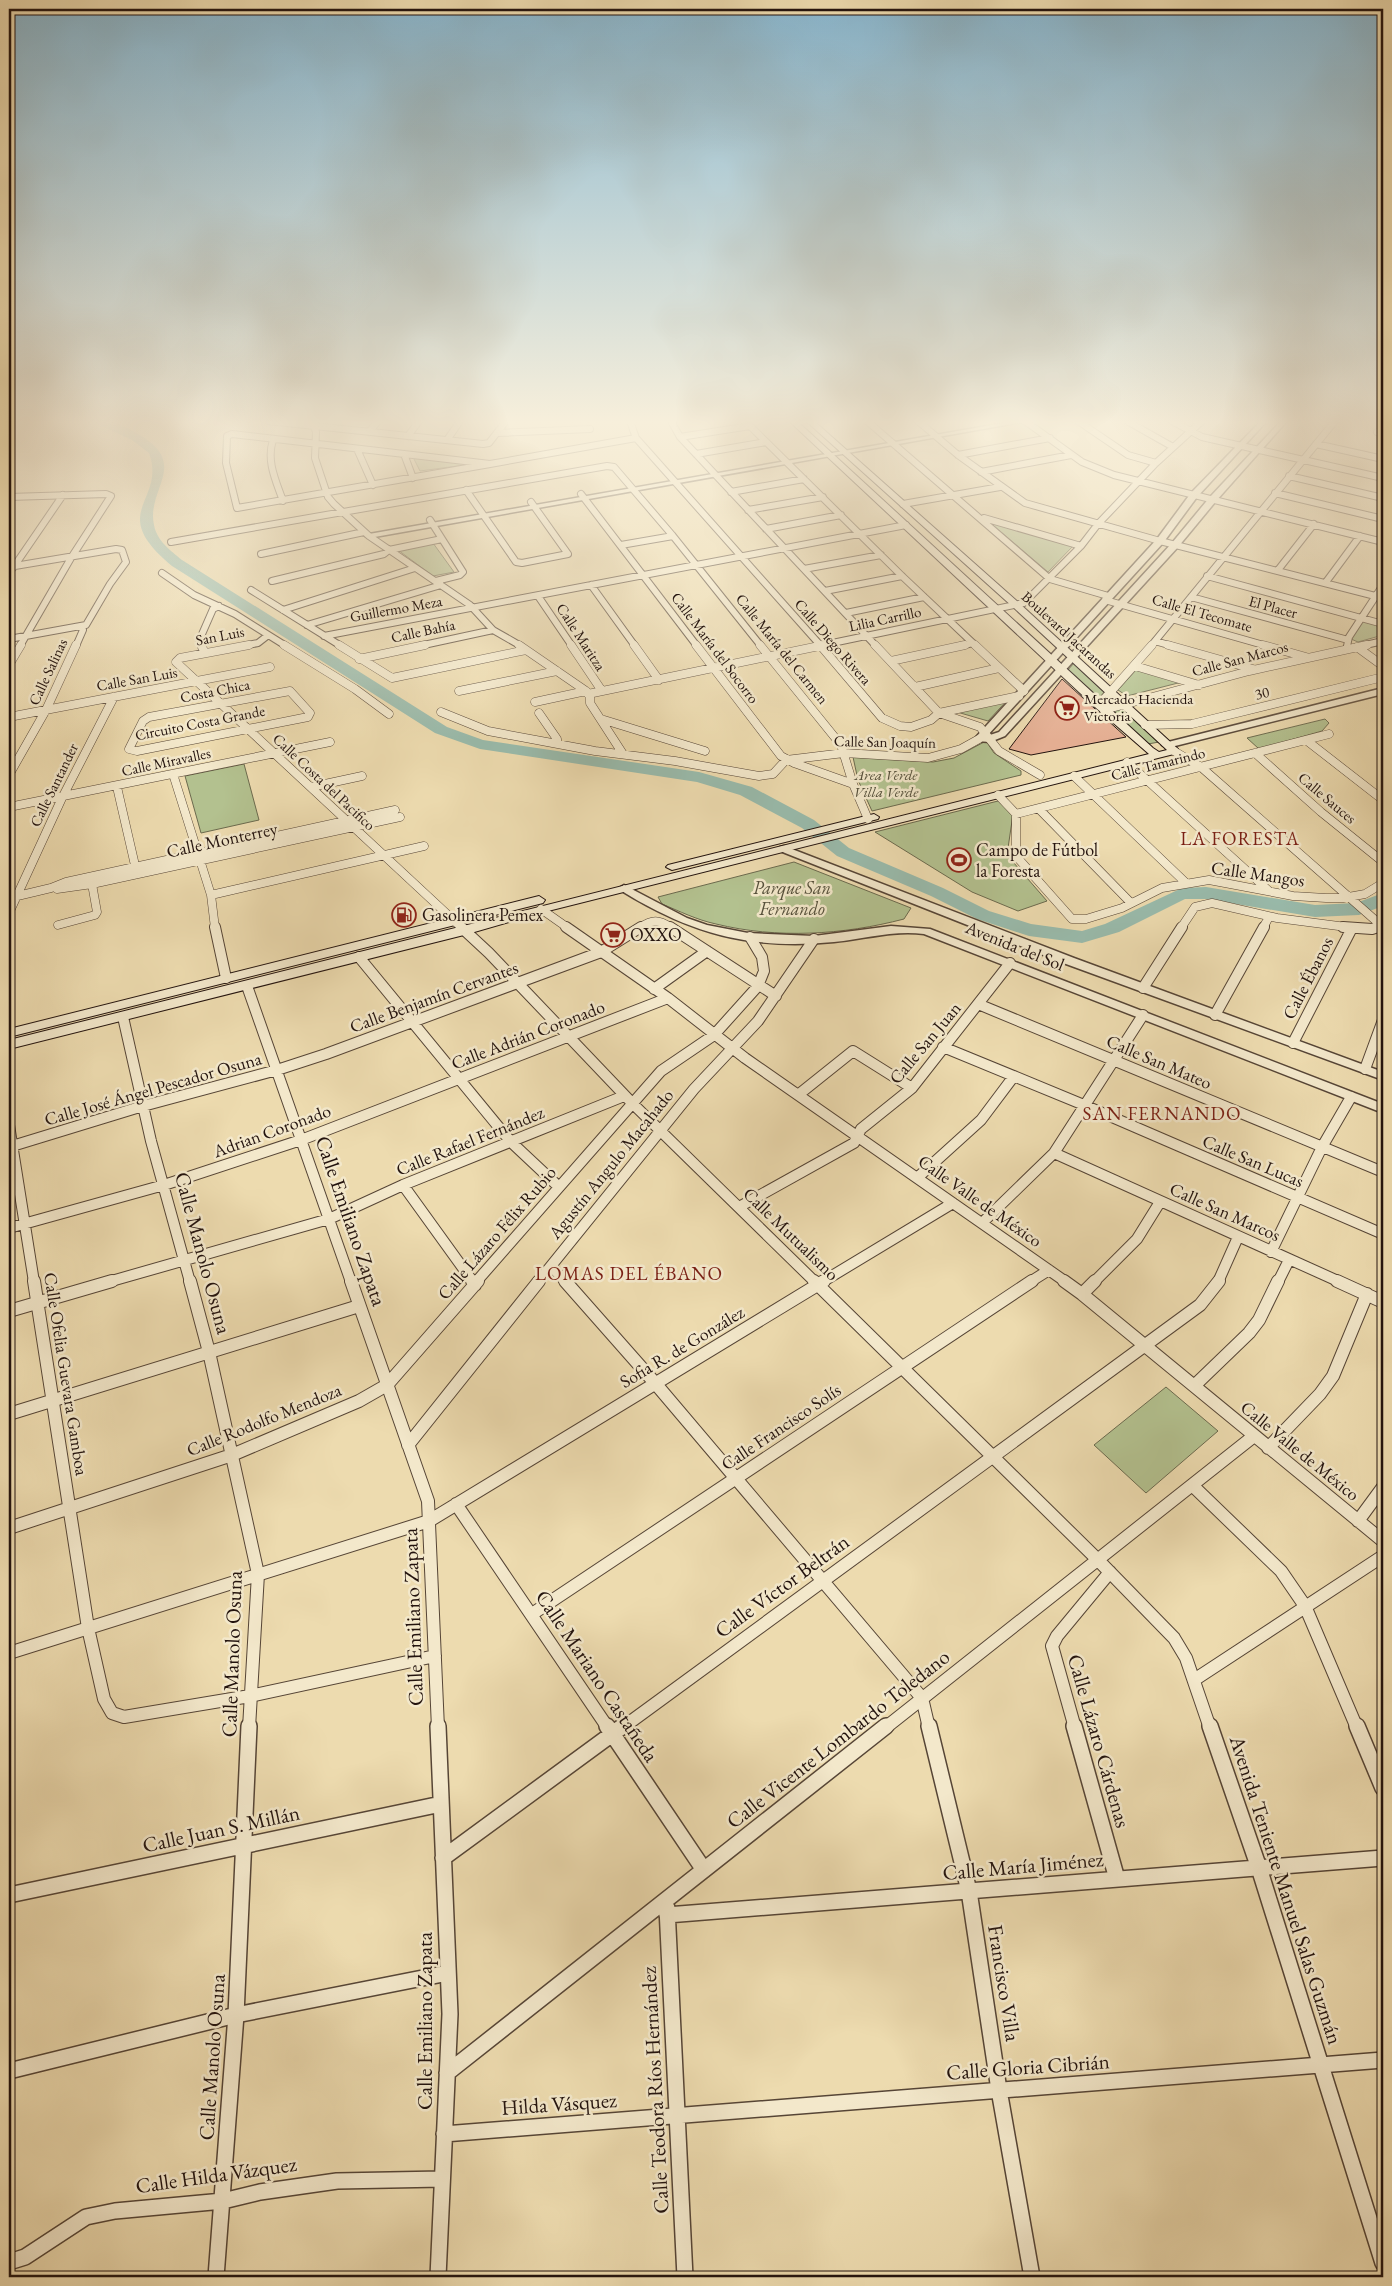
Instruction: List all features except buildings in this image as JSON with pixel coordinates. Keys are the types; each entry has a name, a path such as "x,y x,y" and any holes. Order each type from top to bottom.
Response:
{"main road":[{"name":"Boulevard Jacarandas","path":"908,528 1061,670 1153,752"},
{"name":"Boulevard Jacarandas","path":"929,528 1171,748"},
{"path":"844,829 868,819 1040,775 1171,748"},
{"path":"9,1033 770,842 803,839 998,795 1127,762 1153,752"},
{"path":"9,1045 784,849 803,839"}],"street":[{"path":"9,572 39,528"},
{"path":"9,665 52,594 70,558 90,528"},
{"path":"171,542 250,528"},
{"path":"357,528 363,534 438,583 472,608 493,630 526,650 587,693 590,704 623,754"},
{"path":"261,554 399,528"},
{"path":"307,624 438,583 464,572 435,528"},
{"path":"493,528 519,563 568,554 549,528"},
{"name":"Calle María del Socorro","path":"608,528 786,760"},
{"name":"Calle María del Carmen","path":"666,528 841,745 868,819"},
{"name":"Calle Diego Rivera","path":"716,528 882,718 889,722 911,727 931,720 939,713 1021,693"},
{"path":"766,529 773,528"},
{"path":"854,528 999,668 1021,693"},
{"name":"Guillermo Meza","path":"324,636 896,528"},
{"path":"993,528 1050,579"},
{"path":"1018,528 1081,546"},
{"name":"Lilia Carrillo","path":"536,702 659,680 1024,603 1050,579 1095,528"},
{"path":"1111,528 1380,597"},
{"path":"988,735 1021,693 1160,541 1170,528"},
{"path":"979,739 988,735 1002,734 1189,528"},
{"path":"1102,707 1110,691 1135,666 1247,528"},
{"path":"1278,570 1311,528"},
{"path":"1328,528 1383,542"},
{"path":"766,529 939,713 980,727 999,751 1040,775"},
{"path":"621,545 673,536"},
{"path":"1326,582 1360,536"},
{"path":"272,581 384,554 389,550 442,539"},
{"name":"Calle Salinas","path":"9,775 46,710 83,630 81,627 86,625 110,584 126,562 122,550 116,549 70,558"},
{"path":"804,569 881,555"},
{"path":"12,566 70,558"},
{"path":"283,610 415,568"},
{"path":"162,573 194,595 219,606 354,689 389,714"},
{"path":"825,591 902,576"},
{"path":"1207,576 1383,624"},
{"name":"Calle El Tecomate","path":"1050,579 1119,604 1307,657"},
{"path":"1347,649 1348,640 1362,618 1380,597 1383,585"},
{"path":"591,586 659,680"},
{"path":"251,590 392,678 526,650"},
{"name":"Calle Maritza","path":"538,596 602,691"},
{"path":"846,613 924,597"},
{"name":"El Placer","path":"1191,597 1348,640"},
{"path":"206,653 199,641 213,609 219,606"},
{"path":"9,639 81,627"},
{"name":"Calle Bahía","path":"359,659 493,630"},
{"name":"San Luis","path":"177,660 258,643 267,636"},
{"name":"Calle San Marcos","path":"1102,707 1123,704 1254,670 1383,640"},
{"path":"1155,641 1254,670"},
{"path":"891,661 973,643"},
{"path":"1357,647 1383,666"},
{"name":"Calle Costa del Pacifico","path":"177,660 176,662 245,728 311,787 464,931"},
{"path":"1135,666 1200,685"},
{"name":"Calle San Luis","path":"9,717 270,667"},
{"path":"915,687 999,668"},
{"path":"459,692 557,671"},
{"name":"30","path":"1145,724 1192,724 1383,677"},
{"name":"Costa Chica","path":"145,719 290,691 310,715"},
{"path":"1171,748 1383,691"},
{"name":"Calle Santander","path":"9,913 13,897 114,697"},
{"path":"1171,748 1383,698"},
{"path":"441,712 488,731 557,744 759,776 773,774 786,760 854,784"},
{"path":"540,713 557,739 557,744"},
{"name":"Circuito Costa Grande","path":"145,719 129,748 132,751 310,715"},
{"path":"601,719 705,751"},
{"name":"Calle Tamarindo","path":"1016,814 1329,734"},
{"name":"Calle San Joaquín","path":"786,760 844,753 922,759 952,754 979,739"},
{"path":"1306,740 1383,800"},
{"name":"Calle Miravalles","path":"9,807 117,787 330,742"},
{"path":"1171,748 1201,767 1381,925"},
{"name":"Calle Sauces","path":"1255,753 1321,812 1383,862"},
{"path":"1127,762 1269,891"},
{"path":"173,774 211,895 216,934 226,978"},
{"path":"311,787 362,776"},
{"path":"1074,776 1186,883"},
{"path":"117,787 136,871"},
{"path":"998,795 1016,814"},
{"path":"1039,809 1131,903"},
{"name":"Calle Monterrey","path":"13,897 51,888 66,882 136,871 353,827 397,813 346,820 200,857"},
{"name":"Calle Mangos","path":"1016,814 1016,856 1072,919 1086,919 1131,903 1162,888 1209,880 1293,896 1352,899 1365,894 1383,883"},
{"path":"770,842 784,849"},
{"path":"211,895 424,846"},
{"name":"Avenida del Sol","path":"784,849 1214,1015 1383,1076"},
{"name":"Calle Monterrey","path":"51,888 68,889 136,871"},
{"path":"58,925 95,915 97,912 92,884"},
{"name":"Avenida del Sol","path":"624,888 664,912 689,922 750,937 814,940 905,927 926,931 949,938 1383,1109"},
{"name":"Calle Mangos","path":"1143,988 1195,907 1212,904 1269,917 1352,928 1372,929 1381,925"},
{"name":"Calle Valle de México","path":"541,909 668,998 732,1049 1082,1294 1383,1541"},
{"path":"1214,1015 1269,917"},
{"name":"Calle Benjamín Cervantes","path":"277,1070 412,1023 601,952 652,920 661,921 707,952"},
{"name":"Calle Ébanos","path":"1293,1043 1352,928"},
{"name":"Calle Mutualismo","path":"464,931 518,983 628,1100 1097,1560"},
{"path":"750,937 762,957 764,971 758,986"},
{"name":"Agustín Angulo Macahado","path":"408,1445 660,1130 694,1089 758,1021 814,940"},
{"path":"654,989 707,952 776,996"},
{"path":"358,957 511,1142 559,1187"},
{"name":"Calle San Juan","path":"739,1207 854,1143 861,1129 912,1088 1010,963"},
{"name":"Calle Emiliano Zapata","path":"247,986 428,1501 450,2014 438,2277"},
{"name":"Calle Lázaro Félix Rubio","path":"387,1385 559,1187 628,1100 661,1071 714,1035 758,986"},
{"name":"Calle Adrián Coronado","path":"400,1102 668,998"},
{"name":"Calle San Mateo","path":"978,1004 1383,1172"},
{"path":"982,1224 1054,1153 1143,1015"},
{"name":"Calle Manolo Osuna","path":"123,1017 143,1106 209,1352 258,1574 250,1696 236,2015 216,2277"},
{"path":"1365,1069 1383,1020"},
{"name":"Calle San Lucas","path":"943,1047 1084,1105 1383,1234"},
{"path":"798,1095 853,1051 912,1088"},
{"name":"Calle José Ángel Pescador Osuna","path":"10,1147 143,1106 277,1070"},
{"path":"917,1178 976,1125 1014,1076"},
{"path":"1271,1252 1299,1199 1322,1148 1351,1097"},
{"name":"Calle Rafael Fernández","path":"9,1311 329,1219 403,1185 511,1142 628,1100"},
{"name":"Adrian Coronado","path":"9,1228 164,1185 301,1140 400,1102"},
{"name":"Calle Ofelia Guevara Gamboa","path":"9,1125 10,1147 53,1400 88,1628 104,1699 112,1713 124,1717 250,1696 434,1656"},
{"name":"Calle San Marcos","path":"1054,1153 1383,1302"},
{"path":"403,1185 474,1285"},
{"path":"1082,1294 1137,1239 1160,1202"},
{"name":"Sofia R. de González","path":"9,1653 429,1520 952,1203"},
{"name":"Calle Víctor Beltrán","path":"443,1858 1200,1305 1217,1285 1238,1237"},
{"path":"1194,1386 1259,1320 1289,1260"},
{"path":"551,1266 655,1383 922,1698"},
{"name":"Calle Francisco Solís","path":"532,1614 1049,1270"},
{"path":"1268,1448 1320,1394 1333,1376 1366,1294"},
{"path":"9,1414 360,1306"},
{"name":"Calle Rodolfo Mendoza","path":"9,1528 70,1509 144,1482 232,1455 358,1401 387,1385"},
{"name":"Calle Vicente Lombardo Toledano","path":"447,2073 667,1908 704,1870 1254,1436"},
{"path":"1192,1485 1281,1571 1305,1606 1383,1788"},
{"path":"1358,1521 1383,1487"},
{"name":"Calle Mariano Castañeda","path":"456,1504 704,1870"},
{"path":"1194,1680 1383,1556"},
{"name":"Avenida Teniente Manuel Salas Guzmán","path":"1097,1560 1174,1638 1186,1658 1259,1868 1383,2263"},
{"name":"Calle Lázaro Cárdenas","path":"1110,1572 1057,1636 1052,1646 1117,1879"},
{"name":"Francisco Villa","path":"922,1698 969,1891 1032,2277"},
{"name":"Calle Juan S. Millán","path":"9,1895 441,1804"},
{"name":"Calle María Jiménez","path":"667,1908 969,1891 1383,1858"},
{"name":"Calle Teodora Ríos Hernández","path":"667,1908 685,2277"},
{"path":"9,2071 236,2015 448,1973"},
{"name":"Calle Gloria Cibrián","path":"677,2116 1383,2060"},
{"name":"Hilda Vásquez","path":"444,2134 677,2116"},
{"name":"Calle Hilda Vázquez","path":"9,2262 25,2257 86,2217 114,2211 223,2201 260,2192 337,2181 442,2179"}],"green space":[{"path":"996,528 1011,528 1073,546 1048,572"},
{"path":"433,543 454,572 433,576 398,550"},
{"path":"1363,621 1383,626 1383,635 1358,642 1351,639"},
{"path":"1074,663 1105,691 1098,699 1068,670"},
{"path":"1137,669 1182,682 1127,696 1118,690"},
{"path":"1012,695 988,721 950,710"},
{"path":"1122,707 1159,742 1148,744 1112,711"},
{"path":"1325,719 1329,723 1322,731 1259,749 1247,738"},
{"name":"Area Verde Villa Verde","path":"986,741 994,753 1021,771 1021,775 872,811 858,780 853,757 933,762 954,758"},
{"path":"244,764 259,820 201,833 185,776"},
{"path":"998,801 1013,814 1007,855 1047,901 1018,911 972,892 875,832"},
{"name":"Parque San Fernando","path":"794,862 911,908 904,919 857,929 810,933 763,932 739,929 688,915 662,904 658,897"},
{"path":"1166,1387 1218,1431 1146,1493 1094,1445"}],"waterway":[{"path":"148,528 156,544 177,563 441,730 480,744 699,777 746,791 808,824 843,852 937,892 983,915 1029,930 1082,937 1112,928 1182,894 1206,893 1315,911 1359,909 1383,899"}],"place":[{"name":"Mercado Hacienda Victoria","path":"1067,708"},
{"name":"Campo de Fútbol la Foresta","path":"959,860"},
{"name":"Gasolinera Pemex","path":"404,915"},
{"name":"OXXO","path":"613,935"}],"district":[{"name":"LA FORESTA","path":"1240,838"},
{"name":"SAN FERNANDO","path":"1162,1113"},
{"name":"LOMAS DEL ÉBANO","path":"629,1273"}]}
